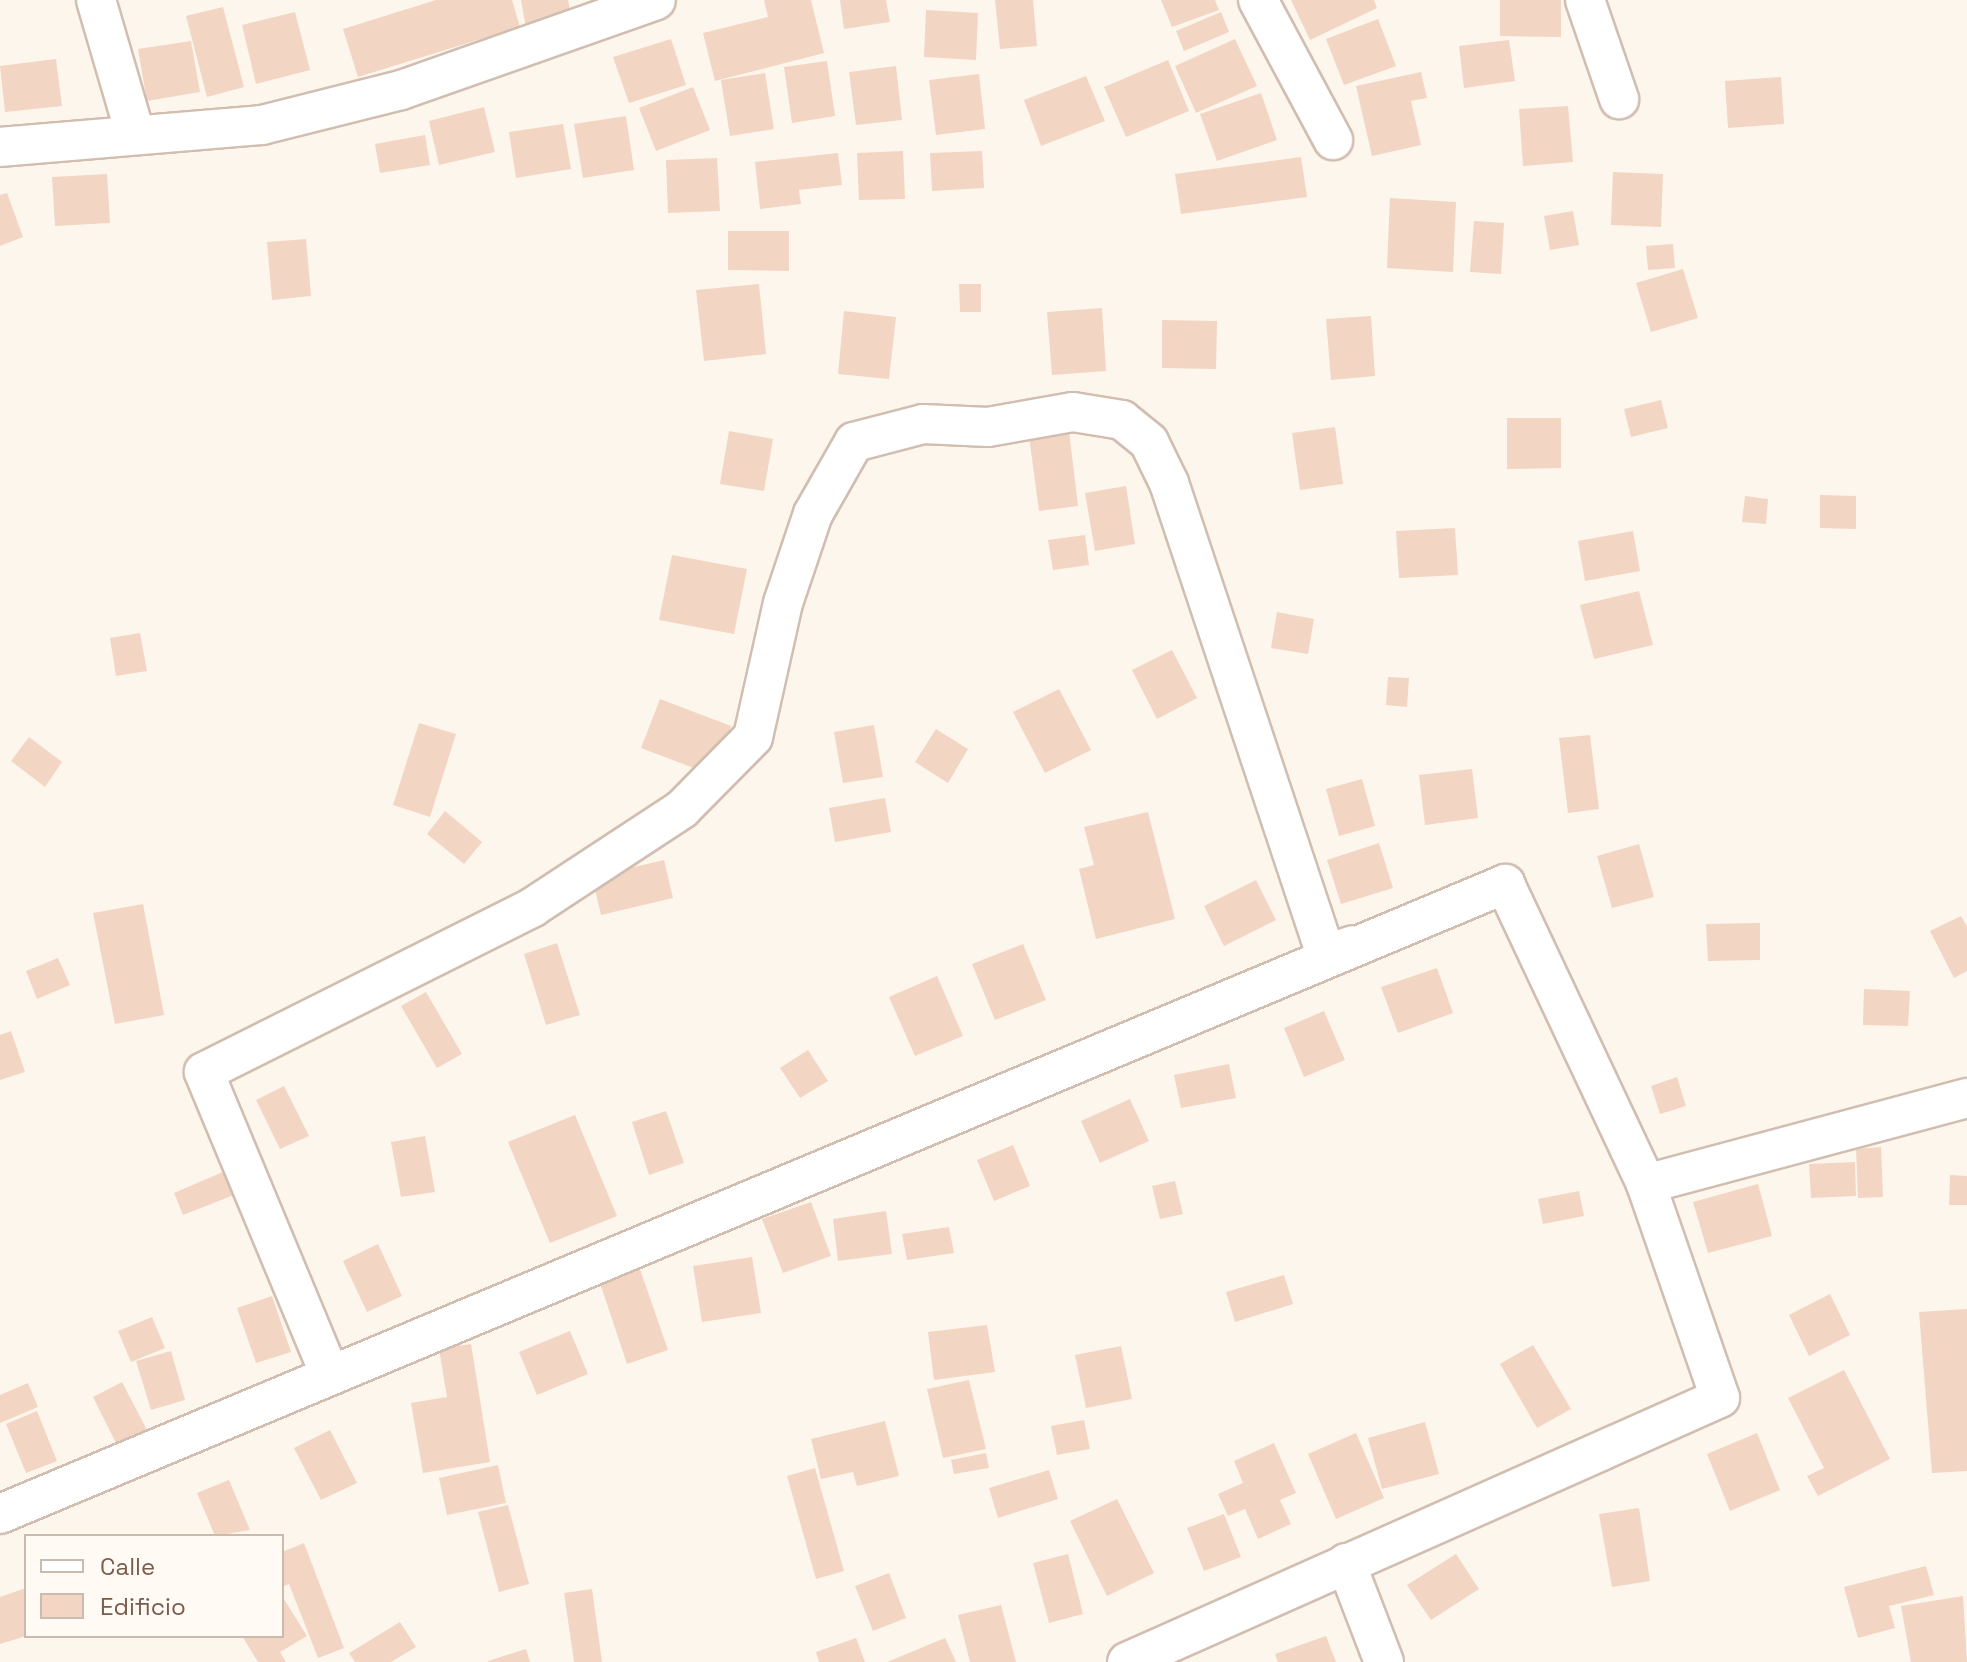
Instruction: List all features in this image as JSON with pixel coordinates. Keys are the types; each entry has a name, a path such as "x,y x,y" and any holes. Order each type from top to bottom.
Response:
{"street":[{"path":"96,0 135,133"},
{"path":"0,147 135,133 262,125 401,90 593,10 656,0"},
{"path":"1258,0 1333,140"},
{"path":"1585,0 1619,99"},
{"path":"330,1375 204,1072 533,907 682,809 753,737 783,603 813,514 854,442 923,424 988,427 1073,412 1122,420 1149,442 1169,483 1326,954 1359,942"},
{"path":"0,1514 1359,942 1505,884 1646,1184 1720,1398 1127,1662"},
{"path":"1646,1184 1967,1098"},
{"path":"1346,1563 1384,1662"}],"building":[{"path":"436,0 512,0 520,27 358,77 343,29"},
{"path":"521,0 568,0 572,20 526,28"},
{"path":"764,0 811,0 824,53 715,81 703,33 768,17"},
{"path":"840,0 886,0 890,22 844,29"},
{"path":"995,0 1033,0 1037,46 1000,49"},
{"path":"1161,0 1215,0 1219,10 1172,27"},
{"path":"1291,0 1374,0 1377,8 1310,40"},
{"path":"1500,0 1561,0 1561,37 1500,36"},
{"path":"223,7 244,87 207,97 186,16"},
{"path":"926,10 978,13 976,60 924,57"},
{"path":"295,12 310,70 256,84 242,25"},
{"path":"1221,12 1229,32 1184,51 1176,31"},
{"path":"1378,19 1396,66 1344,85 1326,39"},
{"path":"671,39 686,85 629,103 613,57"},
{"path":"1235,39 1257,86 1196,113 1175,66"},
{"path":"1509,40 1515,81 1464,88 1459,46"},
{"path":"191,41 200,92 147,101 138,49"},
{"path":"56,59 62,106 5,112 0,66"},
{"path":"1168,60 1189,111 1126,137 1104,87"},
{"path":"827,61 835,116 792,123 784,67"},
{"path":"896,66 902,120 856,125 849,72"},
{"path":"1421,72 1427,98 1411,101 1421,145 1372,156 1356,86"},
{"path":"765,73 774,129 730,136 721,80"},
{"path":"979,74 985,129 936,135 929,80"},
{"path":"1086,76 1105,121 1041,146 1024,100"},
{"path":"1781,77 1784,124 1728,128 1725,81"},
{"path":"693,87 710,130 656,151 639,108"},
{"path":"1261,93 1277,140 1217,161 1200,114"},
{"path":"1568,106 1573,162 1523,166 1519,109"},
{"path":"484,107 495,152 439,165 429,121"},
{"path":"626,116 634,170 583,178 574,124"},
{"path":"563,124 571,169 516,178 509,132"},
{"path":"425,135 430,165 380,173 375,144"},
{"path":"903,151 905,199 859,200 857,153"},
{"path":"982,151 984,188 932,191 930,153"},
{"path":"838,153 842,185 799,190 801,204 760,209 755,162"},
{"path":"1301,157 1307,197 1181,214 1175,174"},
{"path":"717,158 720,211 668,213 666,160"},
{"path":"1613,172 1663,174 1661,227 1611,225"},
{"path":"107,174 110,223 55,226 52,177"},
{"path":"7,193 23,237 0,246 0,195"},
{"path":"1390,198 1456,202 1453,272 1387,268"},
{"path":"1573,211 1579,245 1550,250 1544,216"},
{"path":"1474,221 1504,223 1501,274 1470,272"},
{"path":"728,231 789,231 789,271 728,270"},
{"path":"306,239 311,296 272,300 267,242"},
{"path":"1673,244 1675,268 1648,270 1646,246"},
{"path":"1683,269 1698,318 1651,332 1636,283"},
{"path":"759,284 766,354 704,361 696,290"},
{"path":"959,284 981,284 981,312 960,312"},
{"path":"1102,308 1106,371 1052,375 1047,312"},
{"path":"844,311 896,317 889,379 838,374"},
{"path":"1371,316 1375,376 1331,380 1326,319"},
{"path":"1162,320 1217,321 1216,369 1162,368"},
{"path":"1661,400 1668,428 1631,437 1624,409"},
{"path":"1507,418 1561,418 1561,468 1507,469"},
{"path":"1335,427 1343,484 1300,490 1292,433"},
{"path":"729,431 773,439 764,491 720,484"},
{"path":"1069,431 1078,506 1039,511 1029,436"},
{"path":"1126,486 1135,544 1095,551 1085,493"},
{"path":"1820,495 1856,496 1856,529 1820,528"},
{"path":"1745,496 1768,499 1766,524 1742,522"},
{"path":"1455,528 1458,575 1399,578 1396,531"},
{"path":"1633,531 1640,571 1585,581 1578,541"},
{"path":"1085,535 1089,565 1053,570 1048,540"},
{"path":"672,555 747,569 734,634 659,620"},
{"path":"1639,591 1653,645 1594,659 1580,605"},
{"path":"1277,612 1314,619 1308,654 1271,648"},
{"path":"140,633 147,671 116,676 110,638"},
{"path":"1172,650 1197,698 1157,719 1132,670"},
{"path":"1388,677 1409,678 1407,707 1386,705"},
{"path":"1059,689 1091,750 1045,773 1013,712"},
{"path":"660,699 731,726 712,775 641,748"},
{"path":"419,723 456,734 430,817 393,805"},
{"path":"874,725 883,777 843,783 834,732"},
{"path":"936,729 968,749 948,783 915,762"},
{"path":"1590,735 1599,809 1568,813 1559,738"},
{"path":"29,737 62,762 45,787 11,761"},
{"path":"1472,769 1478,818 1425,825 1419,775"},
{"path":"1362,779 1375,826 1339,836 1326,789"},
{"path":"885,798 891,832 835,842 829,808"},
{"path":"445,811 482,842 464,864 427,834"},
{"path":"1148,812 1175,919 1096,939 1079,869 1094,865 1084,827"},
{"path":"1379,843 1393,888 1341,904 1327,860"},
{"path":"1639,844 1654,897 1612,908 1597,856"},
{"path":"664,860 673,898 601,915 592,877"},
{"path":"1256,880 1276,920 1224,946 1204,906"},
{"path":"143,904 164,1015 115,1024 93,913"},
{"path":"1961,916 1967,927 1967,971 1954,978 1930,931"},
{"path":"1760,923 1760,960 1708,961 1706,924"},
{"path":"557,943 580,1015 546,1025 524,954"},
{"path":"1023,944 1046,1000 995,1020 972,964"},
{"path":"58,958 70,985 37,999 26,971"},
{"path":"1437,968 1453,1013 1398,1033 1381,987"},
{"path":"937,976 963,1036 915,1056 889,997"},
{"path":"1864,989 1910,991 1908,1026 1863,1025"},
{"path":"426,992 462,1054 437,1068 401,1006"},
{"path":"1324,1011 1345,1060 1304,1077 1284,1028"},
{"path":"11,1031 25,1072 0,1080 0,1035"},
{"path":"808,1050 828,1081 800,1098 780,1068"},
{"path":"1229,1064 1236,1098 1181,1108 1174,1075"},
{"path":"1677,1077 1686,1106 1660,1114 1651,1086"},
{"path":"284,1086 309,1136 280,1149 256,1100"},
{"path":"1130,1099 1149,1141 1100,1163 1081,1121"},
{"path":"666,1111 684,1163 649,1175 632,1122"},
{"path":"575,1115 617,1216 550,1243 508,1142"},
{"path":"425,1136 435,1192 401,1197 391,1142"},
{"path":"1013,1145 1030,1186 994,1201 977,1160"},
{"path":"1881,1147 1883,1197 1858,1198 1856,1149"},
{"path":"1855,1162 1856,1196 1811,1198 1809,1164"},
{"path":"225,1171 234,1195 183,1215 174,1193"},
{"path":"1950,1175 1967,1176 1967,1205 1949,1205"},
{"path":"1175,1181 1183,1214 1160,1219 1152,1186"},
{"path":"1758,1184 1772,1236 1708,1253 1693,1202"},
{"path":"1579,1191 1584,1216 1543,1224 1538,1199"},
{"path":"811,1202 831,1256 783,1273 762,1219"},
{"path":"886,1211 892,1254 838,1261 833,1219"},
{"path":"949,1227 954,1253 907,1260 902,1234"},
{"path":"378,1244 402,1296 367,1312 343,1261"},
{"path":"752,1257 761,1313 702,1322 693,1266"},
{"path":"640,1269 668,1350 627,1364 600,1283"},
{"path":"1284,1275 1293,1304 1235,1322 1226,1292"},
{"path":"1830,1294 1850,1335 1809,1356 1789,1315"},
{"path":"272,1296 291,1352 256,1363 237,1308"},
{"path":"1967,1309 1967,1471 1932,1473 1919,1312"},
{"path":"152,1317 165,1348 131,1362 118,1331"},
{"path":"987,1325 995,1372 934,1380 928,1332"},
{"path":"570,1331 588,1374 537,1395 519,1352"},
{"path":"471,1344 490,1462 423,1473 411,1403 447,1397 439,1349"},
{"path":"1533,1345 1571,1409 1537,1428 1500,1364"},
{"path":"1121,1346 1132,1399 1086,1408 1075,1355"},
{"path":"171,1351 185,1400 151,1410 136,1361"},
{"path":"1844,1370 1890,1459 1818,1496 1807,1476 1824,1468 1788,1398"},
{"path":"969,1380 986,1449 943,1458 927,1389"},
{"path":"122,1382 147,1430 117,1445 93,1397"},
{"path":"28,1383 38,1407 0,1423 0,1395"},
{"path":"37,1411 57,1461 26,1473 6,1424"},
{"path":"1084,1420 1090,1449 1057,1455 1051,1426"},
{"path":"885,1421 899,1476 857,1486 853,1472 821,1479 811,1439"},
{"path":"1425,1422 1439,1474 1382,1489 1368,1438"},
{"path":"330,1430 357,1483 321,1500 294,1448"},
{"path":"1356,1433 1384,1498 1336,1519 1308,1454"},
{"path":"1757,1433 1780,1490 1730,1511 1707,1454"},
{"path":"1274,1443 1296,1493 1280,1500 1291,1524 1258,1539 1245,1509 1228,1516 1218,1494 1243,1483 1234,1461"},
{"path":"986,1453 989,1468 954,1474 951,1460"},
{"path":"498,1465 506,1503 447,1515 439,1478"},
{"path":"815,1468 844,1571 816,1579 787,1476"},
{"path":"1049,1470 1058,1499 998,1518 989,1488"},
{"path":"229,1480 250,1530 214,1534 197,1493"},
{"path":"1117,1499 1154,1573 1107,1596 1070,1521"},
{"path":"508,1505 529,1584 499,1592 478,1512"},
{"path":"1639,1508 1650,1581 1612,1587 1599,1514"},
{"path":"1224,1514 1241,1557 1204,1571 1187,1528"},
{"path":"304,1543 344,1648 318,1658 289,1584 284,1586 284,1551"},
{"path":"1068,1554 1083,1614 1049,1623 1033,1563"},
{"path":"1456,1554 1479,1589 1431,1620 1407,1585"},
{"path":"1926,1566 1934,1595 1889,1606 1895,1628 1858,1638 1844,1587"},
{"path":"889,1573 906,1618 873,1631 855,1586"},
{"path":"24,1589 24,1637 0,1644 0,1597"},
{"path":"592,1589 602,1662 574,1662 564,1593"},
{"path":"1963,1596 1967,1662 1911,1662 1901,1606"},
{"path":"284,1599 307,1636 280,1652 286,1662 258,1662 243,1638 284,1638"},
{"path":"1001,1605 1016,1662 970,1662 958,1615"},
{"path":"400,1622 416,1647 391,1662 355,1662 349,1653"},
{"path":"1326,1636 1336,1662 1278,1662 1275,1654"},
{"path":"856,1638 865,1662 819,1662 816,1652"},
{"path":"945,1638 956,1662 887,1662"},
{"path":"526,1649 530,1662 488,1662 488,1661"}]}
